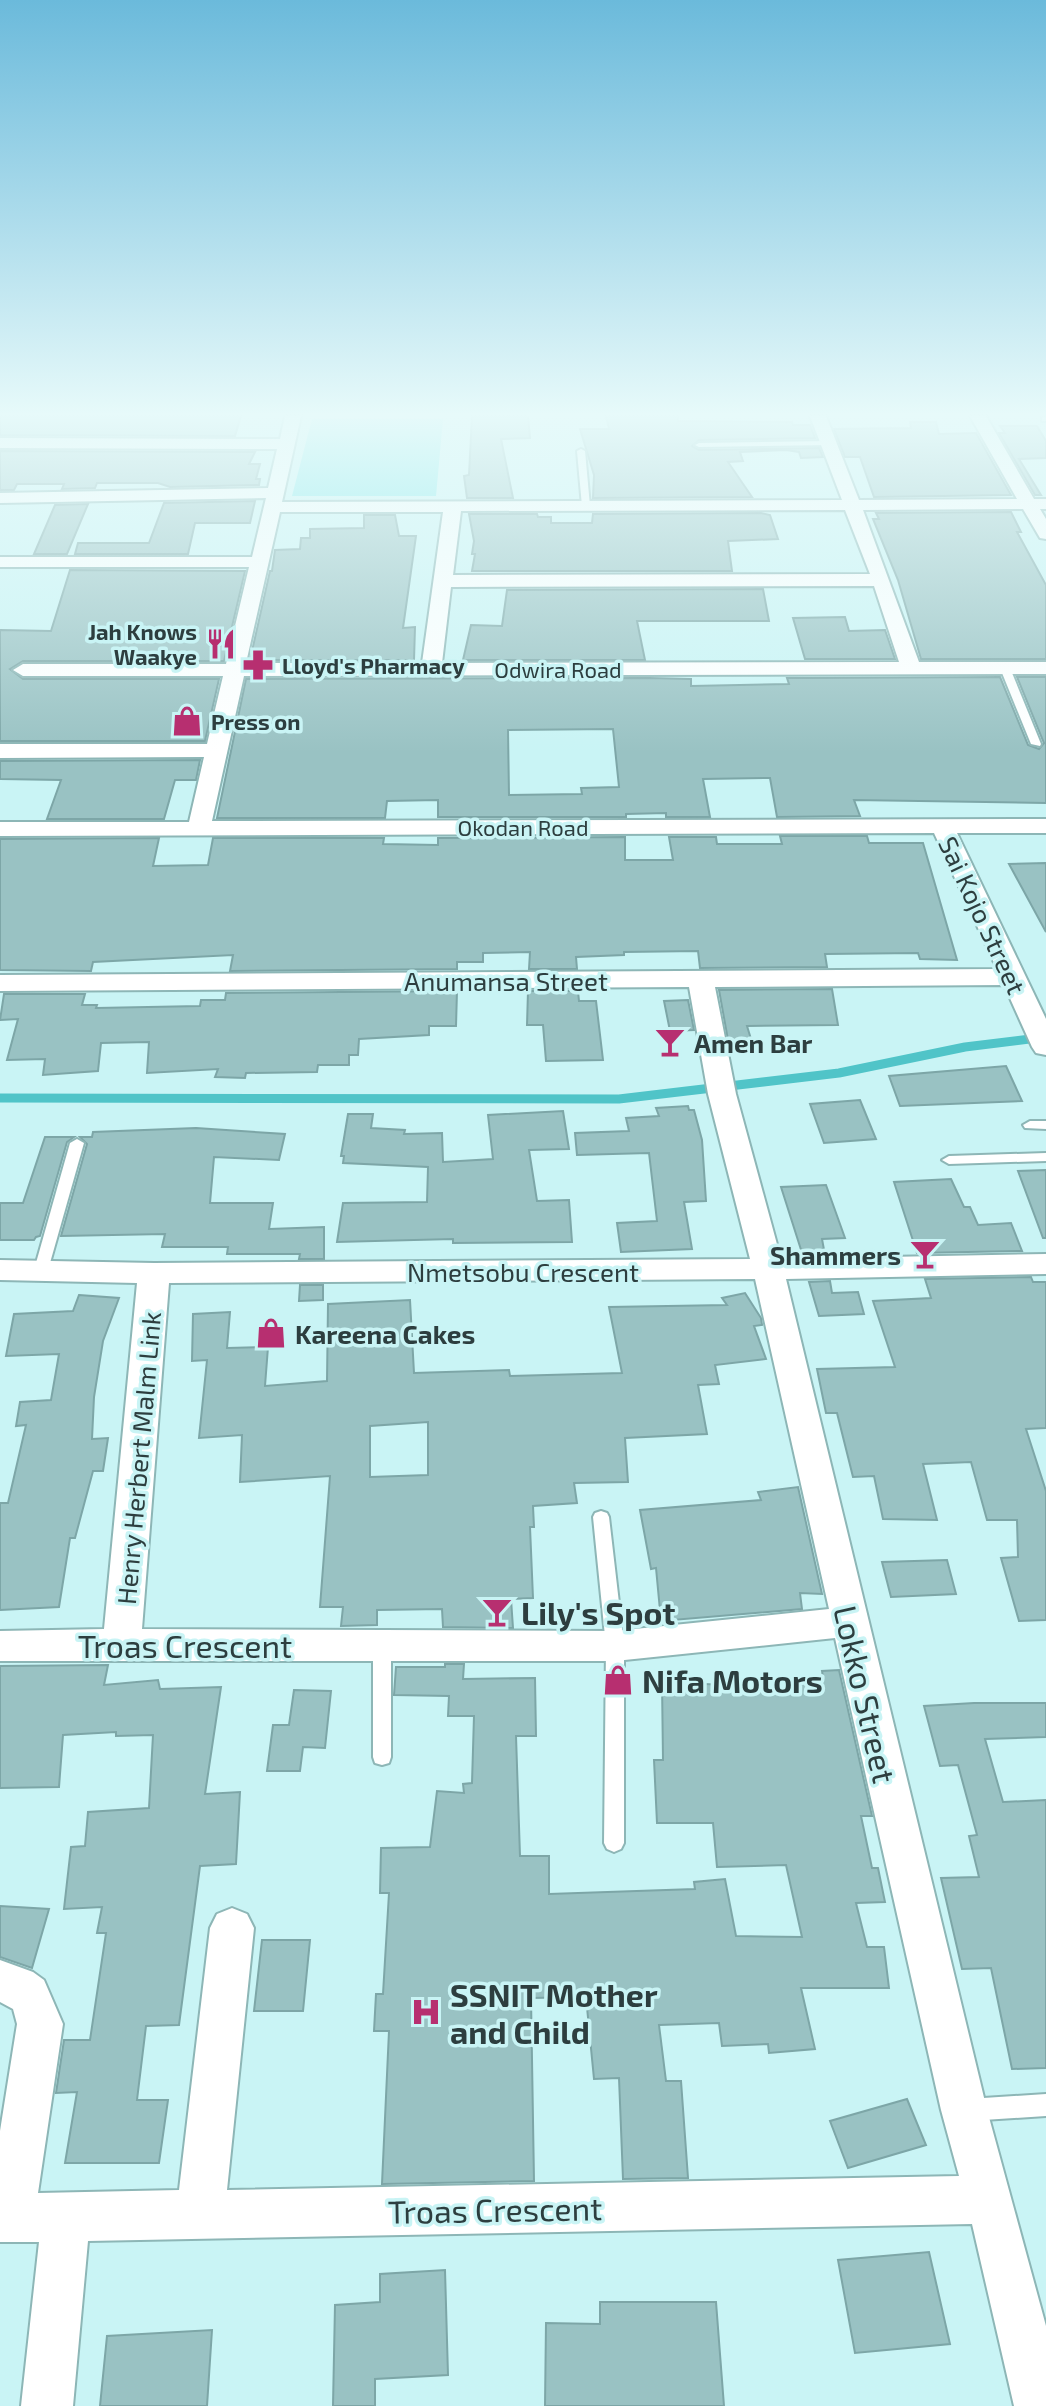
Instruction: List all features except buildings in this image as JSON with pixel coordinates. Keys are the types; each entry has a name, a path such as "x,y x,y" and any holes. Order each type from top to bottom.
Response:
{"street":[{"path":"199,827 268,528"},
{"path":"431,670 450,528"},
{"path":"862,528 911,669"},
{"path":"0,562 261,562"},
{"path":"442,581 881,580"},
{"name":"Odwira Road","path":"23,670 1046,668"},
{"path":"0,751 216,750"},
{"name":"Sai Kojo Street","path":"942,825 1046,1046"},
{"name":"Okodan Road","path":"0,829 1046,826"},
{"name":"Anumansa Street","path":"0,983 1011,977"},
{"name":"Lokko Street","path":"701,979 720,1081 768,1269 964,2110 990,2200 1040,2406"},
{"name":"Nmetsobu Crescent","path":"0,1270 154,1273 1046,1264"},
{"name":"Henry Herbert Malm Link","path":"122,1644 154,1273"},
{"name":"Troas Crescent","path":"0,1646 615,1646 849,1622"},
{"path":"200,2215 232,1928"},
{"path":"0,1981 23,1989 35,2001 40,2024 5,2218"},
{"name":"Troas Crescent","path":"5,2218 990,2200"},
{"path":"47,2406 66,2216"}],"lane":[{"path":"1005,668 1036,744"},
{"path":"1030,1125 1046,1125"},
{"path":"41,1270 77,1143"},
{"path":"949,1160 1046,1157"},
{"path":"601,1517 615,1646 614,1843"},
{"path":"382,1646 382,1757"},
{"path":"964,2110 1046,2105"}],"waterway":[{"path":"0,1098 619,1099 839,1073 965,1047 1046,1037"}],"place":[{"name":"Jah Knows Waakye","path":"221,644"},
{"name":"Lloyd's Pharmacy","path":"258,665"},
{"name":"Press on","path":"187,721"},
{"name":"Amen Bar","path":"670,1042"},
{"name":"Shammers","path":"925,1254"},
{"name":"Kareena Cakes","path":"271,1333"},
{"name":"Lily's Spot","path":"497,1612"},
{"name":"Nifa Motors","path":"618,1680"},
{"name":"SSNIT Mother and Child","path":"426,2012"}]}
